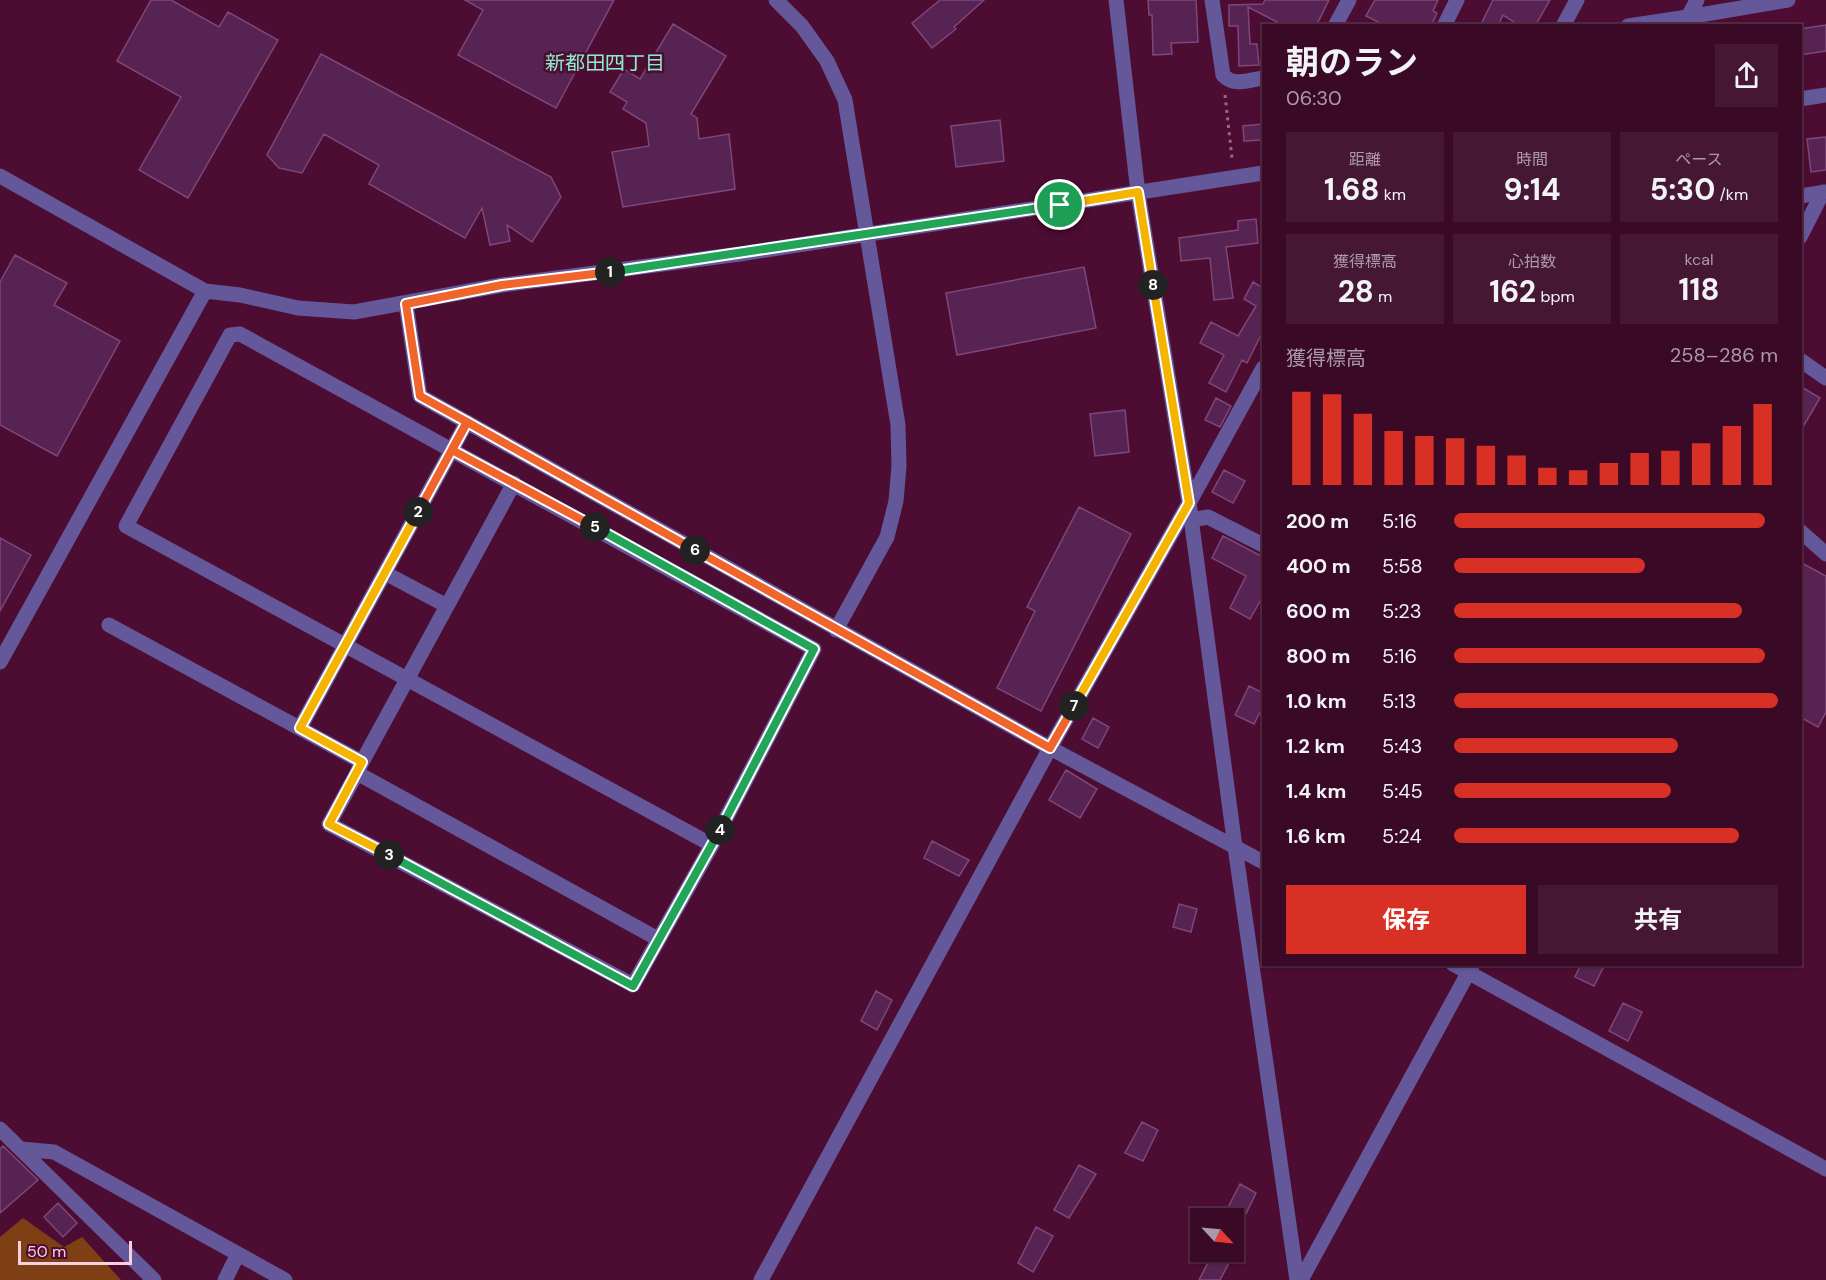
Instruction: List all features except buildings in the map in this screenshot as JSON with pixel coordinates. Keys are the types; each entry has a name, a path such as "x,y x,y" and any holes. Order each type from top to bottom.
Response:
{"street":[{"path":"776,0 802,26 827,61 845,100 898,425 899,466 896,501 887,537 836,630"},
{"path":"1116,0 1138,192 1189,503 1235,847 1299,1280"},
{"path":"1212,0 1223,75 1236,83 1262,78"},
{"path":"1336,24 1348,0"},
{"path":"1445,24 1457,0"},
{"path":"1564,24 1577,0"},
{"path":"1688,17 1697,0"},
{"path":"1641,24 1788,0"},
{"path":"1802,99 1826,95"},
{"path":"0,176 205,291 298,308 354,312 502,285 693,260 1262,173"},
{"path":"1802,196 1825,192"},
{"path":"1802,233 1825,192"},
{"path":"0,662 205,291"},
{"path":"406,304 420,396 836,630 1262,861"},
{"path":"514,483 407,680 360,768 329,824 633,986 712,845 814,649 514,483 240,334 230,335 126,526 407,680 712,845"},
{"path":"1802,361 1826,378"},
{"path":"761,1280 1050,748 1262,370"},
{"path":"300,728 467,422"},
{"path":"1191,520 1208,517 1262,544"},
{"path":"1802,533 1826,554"},
{"path":"385,573 447,606"},
{"path":"109,625 300,728 360,768 658,939"},
{"path":"1299,1280 1470,969 1826,1169"},
{"path":"0,1129 154,1280"},
{"path":"21,1149 54,1152 285,1280"},
{"path":"225,1280 238,1254"}],"path":[{"path":"1223,75 1232,158"}],"shaded area":[{"path":"23,1218 64,1247 82,1237 121,1280 0,1280 0,1237"}],"district":[{"name":"新都田四丁目","path":"605,63"}],"route":[{"path":"1060,205 740,254 502,285 406,304 420,396 467,422 300,728 362,762 329,824 633,986 712,845 814,649 452,450 467,422 1050,748 1189,503 1138,192 1060,205"}]}
